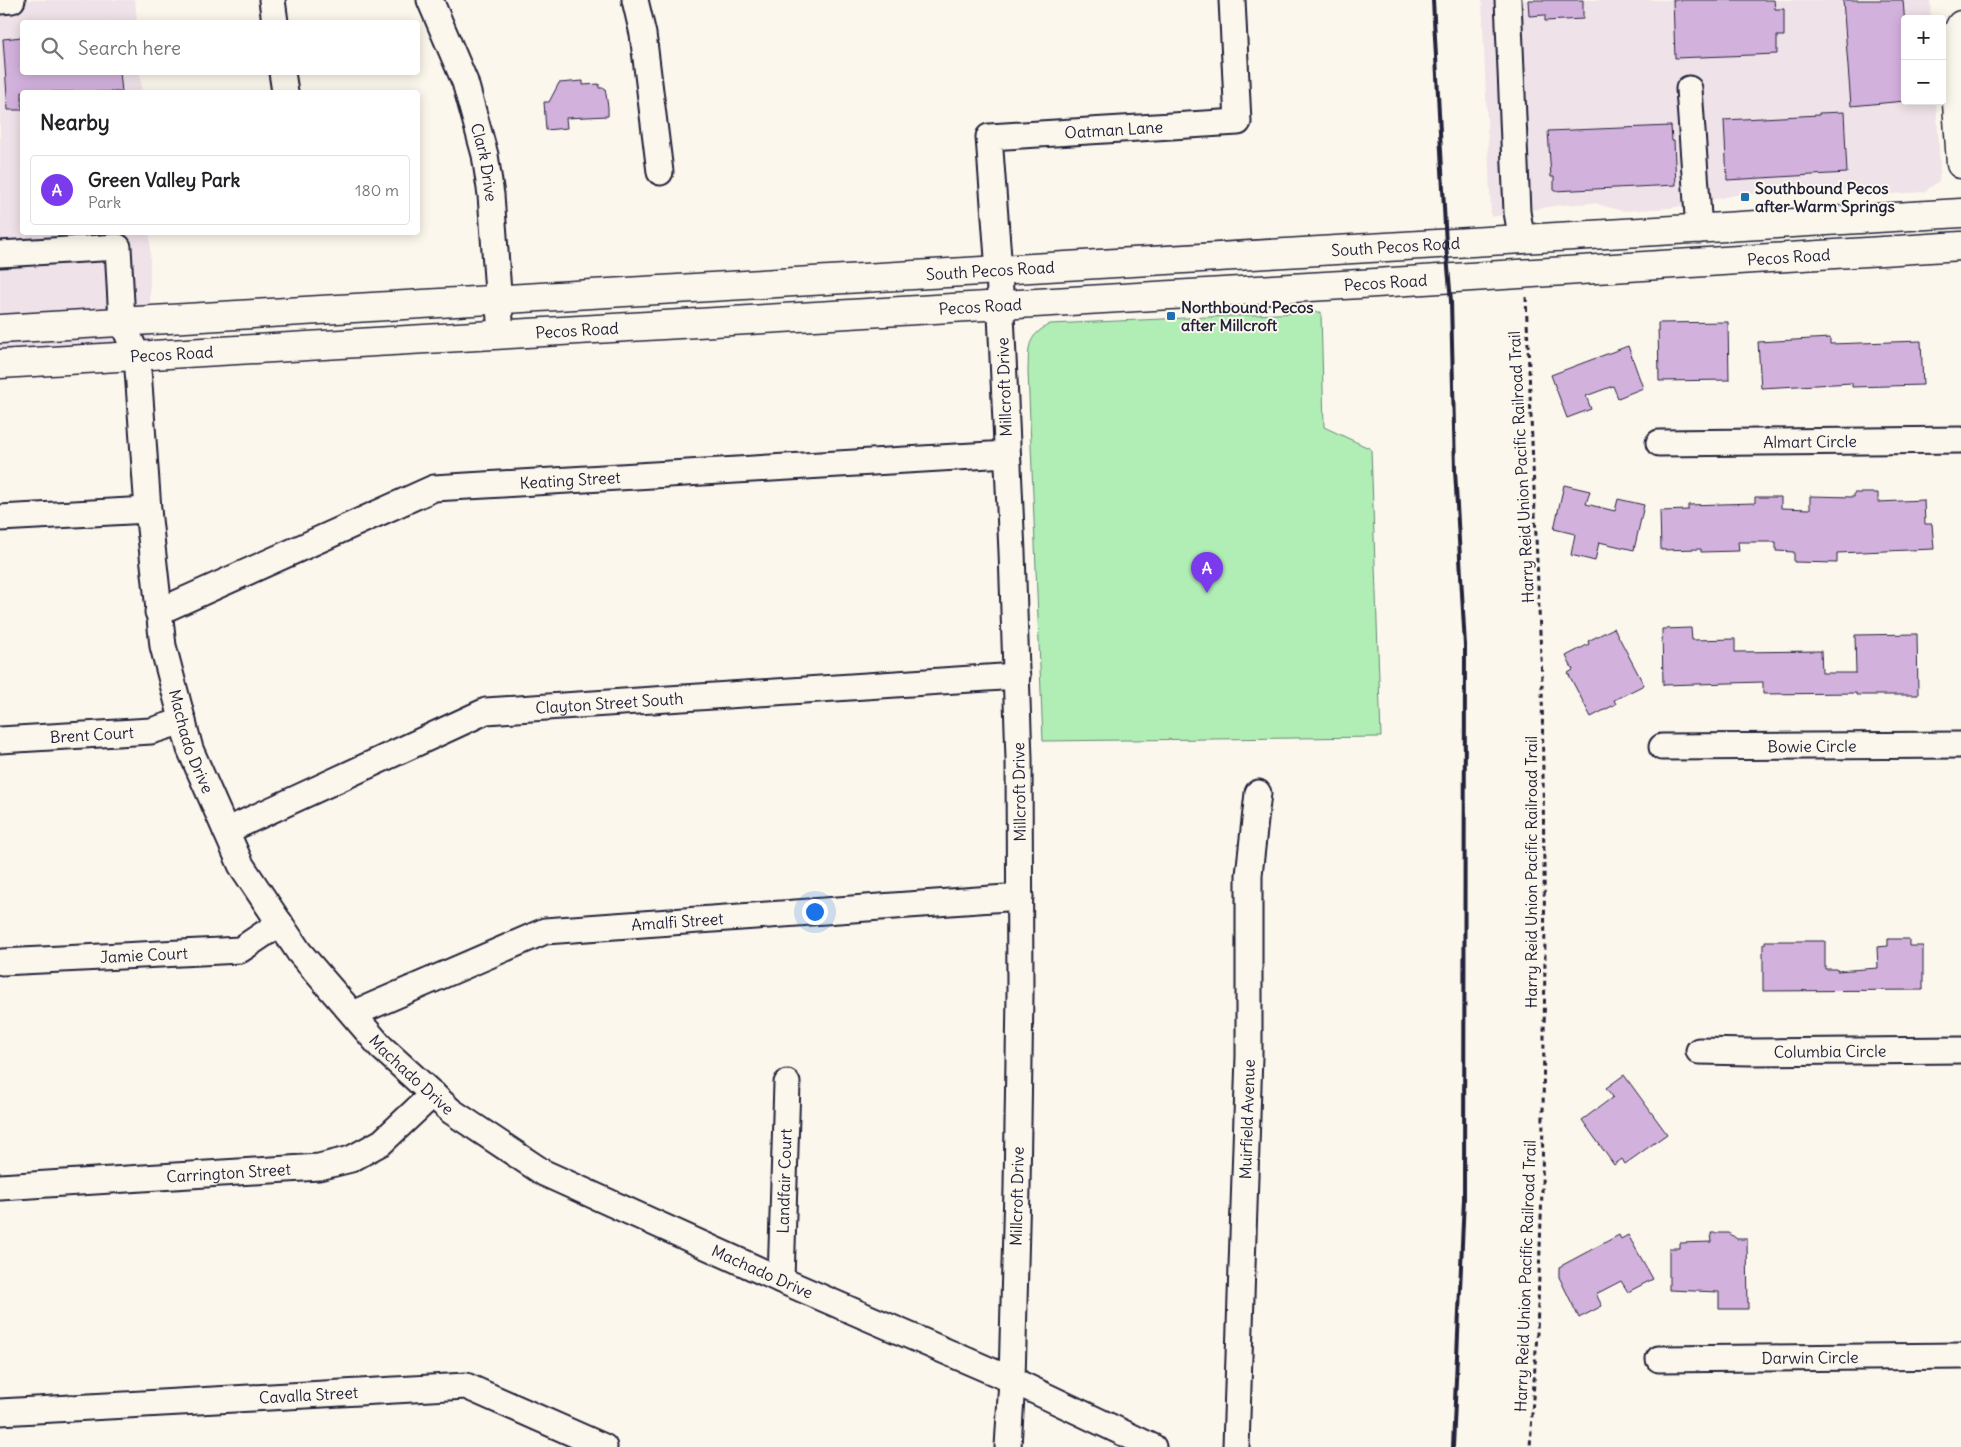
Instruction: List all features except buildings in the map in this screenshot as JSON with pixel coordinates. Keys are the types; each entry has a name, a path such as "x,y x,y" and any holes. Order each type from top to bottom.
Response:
{"main road":[{"path":"1961,25 1953,41 1961,164"},
{"name":"South Pecos Road","path":"829,281 1961,214"},
{"name":"Pecos Road","path":"0,364 1961,246"},
{"name":"Pecos Road","path":"0,329 829,281"}],"street":[{"path":"0,1 12,0"},
{"path":"272,0 274,20"},
{"name":"Clark Drive","path":"430,0 464,82 485,155 491,195 501,334"},
{"path":"635,0 643,34 660,172"},
{"name":"Oatman Lane","path":"989,137 1238,122 1232,0"},
{"path":"1508,0 1517,212 1522,240"},
{"path":"282,75 284,90"},
{"path":"1689,89 1699,230"},
{"name":"Millcroft Drive","path":"989,137 999,271 1017,676 1020,897 1018,1168 1012,1380 1008,1447"},
{"path":"0,254 118,247 122,321"},
{"name":"Machado Drive","path":"122,321 137,356 148,510 163,646 190,749 241,865 299,952 381,1047 451,1110 544,1173 781,1280 1012,1380 1153,1447"},
{"name":"Almart Circle","path":"1659,443 1961,440"},
{"name":"Keating Street","path":"158,612 434,488 1007,454"},
{"path":"0,518 148,510"},
{"name":"Clayton Street South","path":"226,831 486,711 1017,676"},
{"name":"Brent Court","path":"0,740 151,731 183,721"},
{"name":"Bowie Circle","path":"1662,747 1961,745"},
{"name":"Muirfield Avenue","path":"1236,1447 1249,1056 1249,875 1258,793"},
{"name":"Amalfi Street","path":"353,1014 545,931 1020,897"},
{"name":"Jamie Court","path":"2,962 240,950 280,923"},
{"name":"Columbia Circle","path":"1699,1051 1961,1050"},
{"name":"Landfair Court","path":"781,1280 787,1083"},
{"name":"Carrington Street","path":"0,1187 319,1167 351,1159 382,1142 433,1094"},
{"name":"Darwin Circle","path":"1659,1359 1961,1356"},
{"name":"Cavalla Street","path":"0,1412 466,1386 604,1447"}],"path":[{"name":"Harry Reid Union Pacific Railroad Trail","path":"1526,296 1539,584 1545,941 1542,1191 1537,1332 1530,1447"}],"shaded area":[{"path":"0,0 135,0 137,20 20,20 20,75 140,75 142,90 20,90 20,235 150,235 150,344 0,352"},
{"path":"1482,0 1930,0 1931,15 1901,15 1901,105 1936,105 1940,165 1939,181 1924,192 1875,195 1827,189 1735,195 1670,208 1622,211 1594,203 1559,205 1491,217"}],"green space":[{"path":"1321,312 1324,427 1371,449 1381,737 1043,741 1028,371 1029,349 1033,338 1050,324"}],"railway":[{"path":"1433,0 1446,245 1451,301 1455,470 1465,646 1464,1199 1453,1447"}],"place":[{"name":"Southbound Pecos after Warm Springs","path":"1745,197"},
{"name":"Northbound Pecos after Millcroft","path":"1171,316"},
{"name":"Green Valley Park","path":"1207,593"}]}
